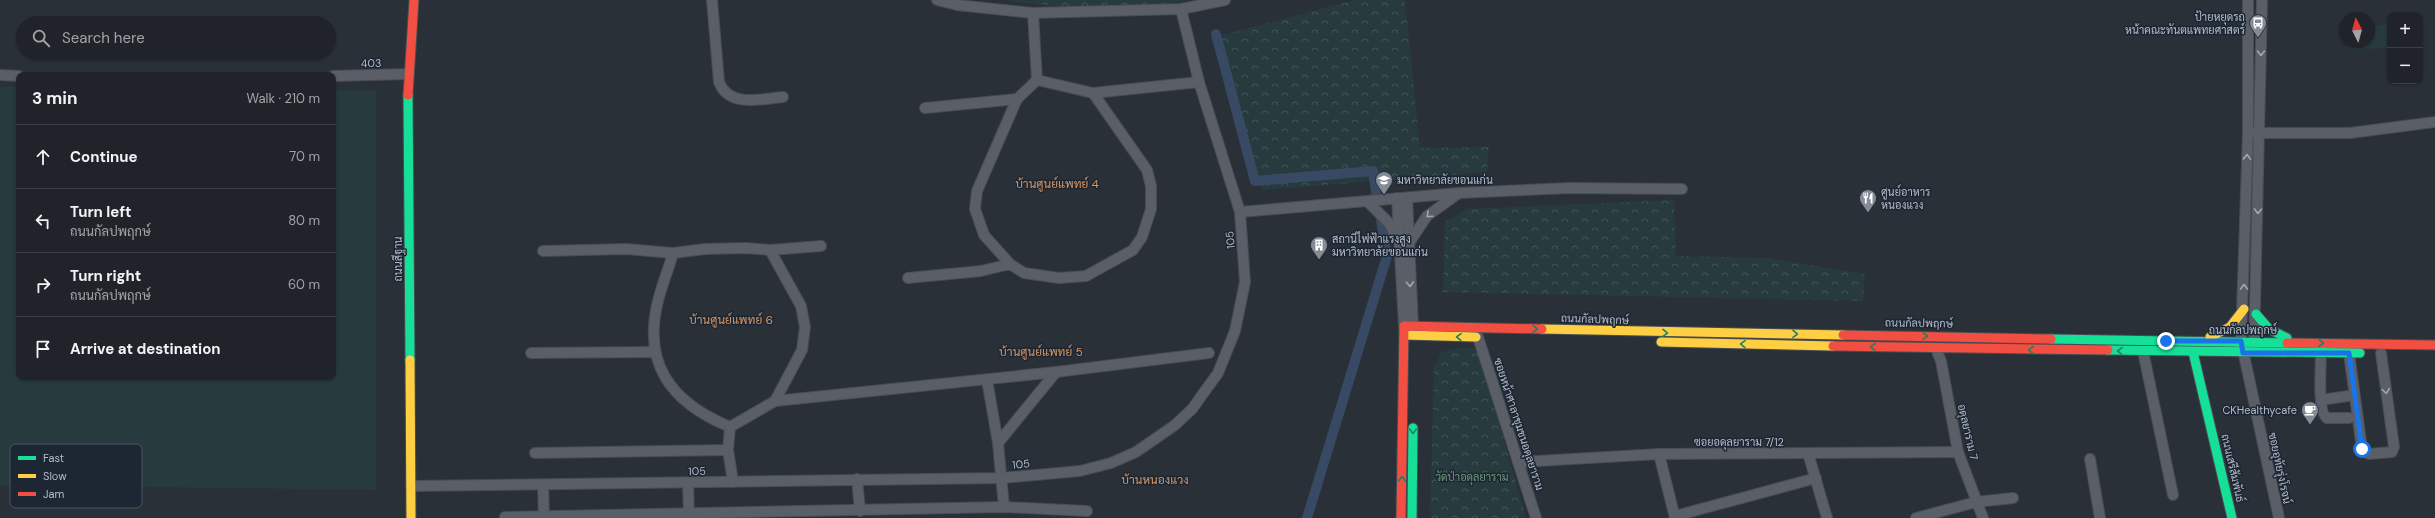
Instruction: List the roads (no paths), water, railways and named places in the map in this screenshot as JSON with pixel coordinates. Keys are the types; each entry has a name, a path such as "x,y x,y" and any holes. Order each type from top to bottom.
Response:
{"main road":[{"name":"ถนนสีฐาน","path":"411,518 409,74 414,0"},
{"path":"2166,341 2211,337 2226,333 2233,327 2244,309"},
{"path":"2256,314 2263,327 2271,333 2299,342"},
{"path":"1409,331 1478,337 1510,338"},
{"path":"1409,331 1413,399"},
{"path":"1401,518 1409,331"},
{"name":"ถนนกัลปพฤกษ์","path":"1409,331 1646,332 2435,345"},
{"name":"ถนนกัลปพฤกษ์","path":"1652,342 1936,349 2143,351 2254,354 2435,354"},
{"name":"ถนนเสรีสัมพันธ์","path":"2193,352 2232,518"},
{"path":"1412,518 1413,415"}],"street":[{"path":"712,0 719,82 722,90 737,99 783,97"},
{"path":"937,0 957,5 1033,13 1181,8 1225,0"},
{"name":"ซอยอุทัยรุ่งโรจน์","path":"2248,0 2248,133 2244,233 2244,309 2241,341 2279,518"},
{"path":"2254,354 2262,0"},
{"name":"105","path":"411,486 1002,478 1080,471 1111,463 1136,452 1158,438 1192,409 1218,373 1236,331 1245,282 1240,212 1199,82 1181,8"},
{"path":"1033,13 1037,80 1017,99 977,191 975,210 984,235 1010,264 1024,273 1059,278 1086,276 1133,250 1142,237 1151,209 1151,186 1147,170 1094,93"},
{"name":"403","path":"336,76 409,74"},
{"path":"0,75 16,76"},
{"path":"1037,80 1066,88 1094,93 1199,82"},
{"path":"925,108 1017,99"},
{"path":"2248,133 2350,133 2435,122"},
{"path":"1240,212 1459,193 1569,188 1682,189"},
{"path":"1404,245 1427,216 1459,193"},
{"path":"1402,198 1409,331"},
{"path":"1367,201 1390,224 1404,245"},
{"path":"542,251 626,249 674,253 705,249 770,250 821,246"},
{"path":"770,250 801,306 805,327 802,350 775,401"},
{"path":"674,253 659,296 655,316 654,352 662,374 682,399 730,427"},
{"path":"908,278 981,271 1010,264"},
{"name":"ซอยหน้าศาลาชุมชนอดุลยาราม","path":"1478,337 1520,462 1536,518"},
{"name":"อดุลยาราม 7","path":"1936,349 1958,452 1983,518"},
{"path":"2143,351 2173,495"},
{"path":"531,353 654,352"},
{"path":"730,427 775,401 987,380 1209,353"},
{"path":"2321,353 2321,400 2325,418 2349,418"},
{"path":"2349,353 2362,449 2369,454 2392,452 2394,447 2381,353"},
{"path":"998,443 1056,372"},
{"path":"987,380 998,443 1004,507"},
{"path":"2321,400 2348,396"},
{"path":"730,427 728,450 733,482"},
{"path":"535,453 728,450"},
{"name":"ซอยอดุลยาราม 7/12","path":"1520,462 1659,454 1958,452"},
{"path":"1808,453 1827,518"},
{"path":"1659,454 1675,517 1816,478"},
{"path":"2090,459 2100,518"},
{"path":"857,479 860,511"},
{"path":"688,483 689,515"},
{"path":"543,485 544,517"},
{"path":"1916,518 1976,502 2013,498"},
{"path":"505,517 689,515 1004,507 1087,511"}],"waterway":[{"path":"1216,34 1255,181 1373,171 1376,192"},
{"path":"1307,518 1387,256 1381,220"}],"place":[{"name":"ป้ายหยุดรถ หน้าคณะทันตแพทยศาสตร์","path":"2258,38"},
{"name":"มหาวิทยาลัยขอนแก่น","path":"1384,195"},
{"name":"ศูนย์อาหาร หนองแวง","path":"1868,213"},
{"name":"สถานีไฟฟ้าแรงสูง มหาวิทยาลัยขอนแก่น","path":"1319,260"},
{"name":"CKHealthycafe","path":"2310,425"}],"district":[{"name":"บ้านศูนย์แพทย์ 4","path":"1057,184"},
{"name":"บ้านศูนย์แพทย์ 6","path":"731,320"},
{"name":"บ้านศูนย์แพทย์ 5","path":"1041,352"},
{"name":"บ้านหนองแวง","path":"1155,480"}],"park label":[{"name":"วัดป่าอดุลยาราม","path":"1472,477"}]}
